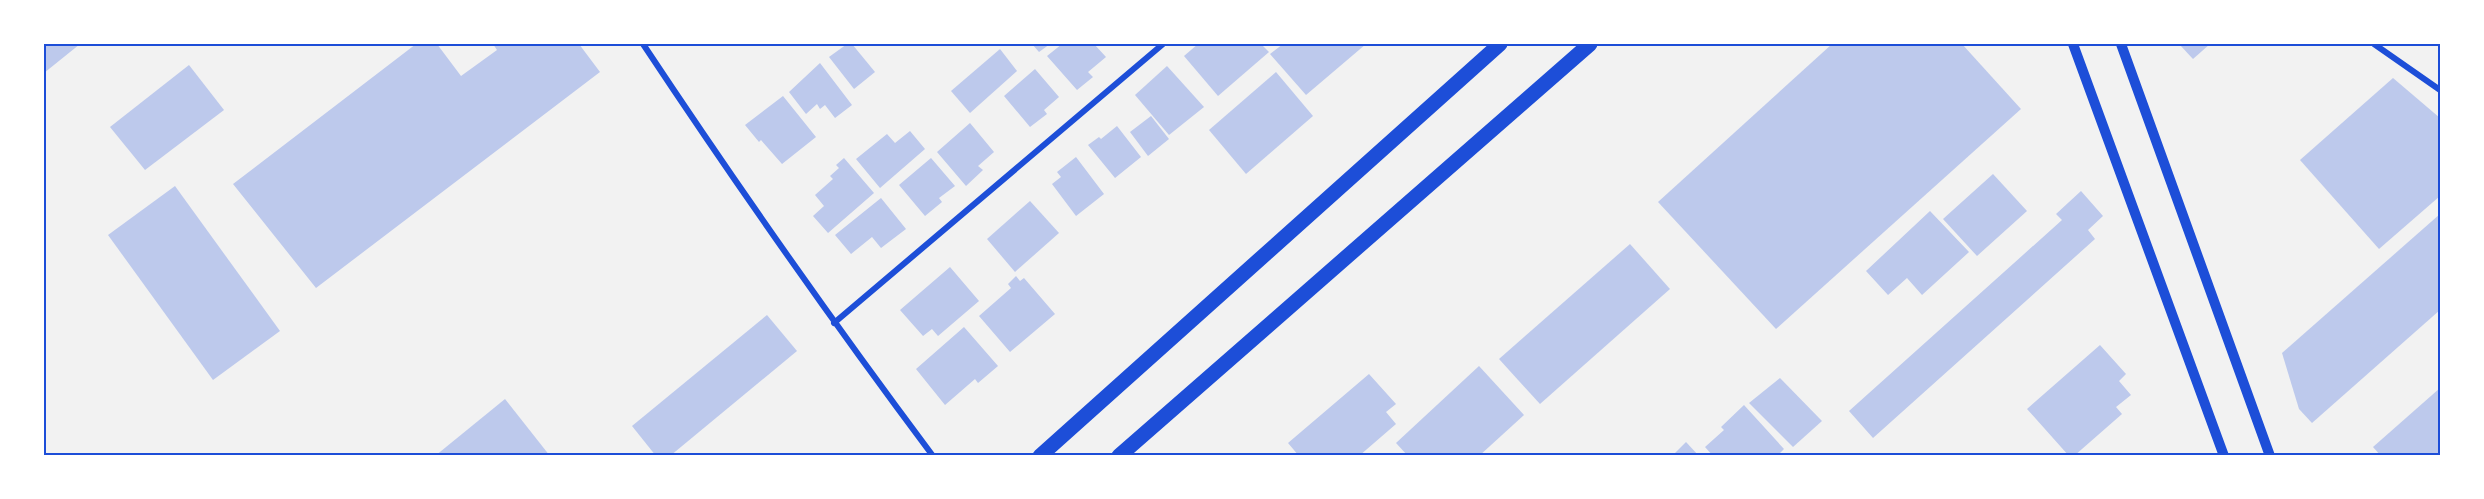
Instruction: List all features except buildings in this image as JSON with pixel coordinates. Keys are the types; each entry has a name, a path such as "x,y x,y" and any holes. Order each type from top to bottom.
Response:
{"main road":[{"path":"1040,456 1500,44"},
{"path":"1119,456 1590,44"}],"street":[{"path":"643,44 737,186 933,456"},
{"path":"834,322 1163,44"},
{"path":"2073,44 2224,456"},
{"path":"2121,44 2270,456"},
{"path":"2374,44 2440,90"}]}
